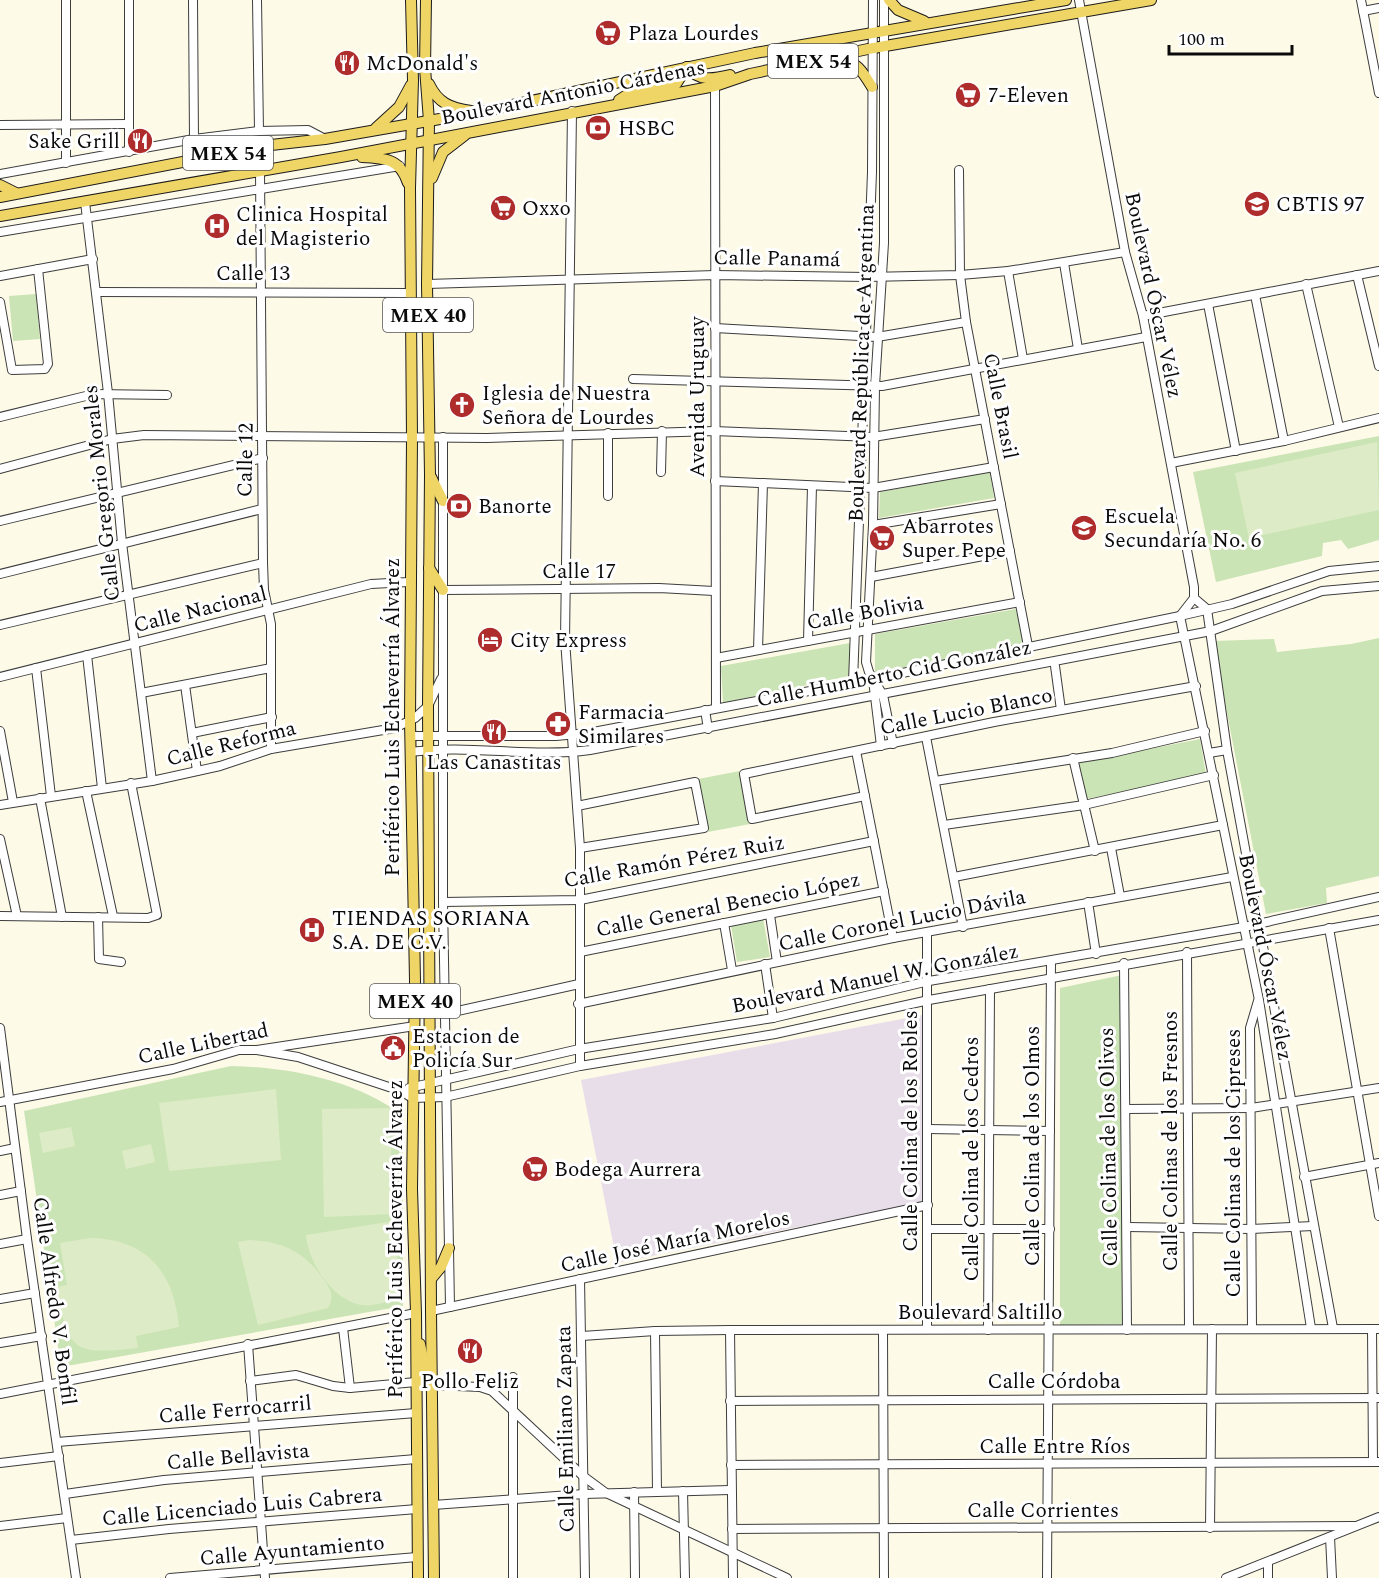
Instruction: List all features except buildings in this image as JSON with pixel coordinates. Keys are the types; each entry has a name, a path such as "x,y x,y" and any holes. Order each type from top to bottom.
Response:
{"main road":[{"name":"Periférico Luis Echeverría Álvarez","path":"411,0 413,80 410,188 412,438 409,582 415,1026 412,1189 416,1313 418,1578"},
{"name":"Periférico Luis Echeverría Álvarez","path":"426,0 425,68 429,121 428,749 434,1578"},
{"path":"889,0 898,10 927,22"},
{"name":"Boulevard Antonio Cárdenas","path":"0,187 16,193 271,145 325,139 376,128 429,121 687,67 1028,3 1066,0"},
{"name":"Boulevard Antonio Cárdenas","path":"0,216 341,157 614,103 715,86 750,74 872,49 1151,0"},
{"path":"828,58 851,61 864,73 872,87"},
{"path":"614,103 630,93 676,84 687,67 692,74 704,79 750,74"},
{"path":"425,68 434,93 440,101 448,106 480,112"},
{"path":"376,128 399,107 413,80"},
{"path":"519,103 521,121"},
{"path":"428,193 443,152 452,143 476,130"},
{"path":"341,157 386,158 400,166 410,188"},
{"path":"0,187 22,213"},
{"path":"430,475 443,501"},
{"path":"429,568 444,590"},
{"path":"431,1279 441,1267 449,1248"},
{"path":"416,1336 423,1351 425,1377 428,1383 434,1385"}],"street":[{"path":"66,0 66,163"},
{"path":"129,0 129,152"},
{"path":"193,0 194,139"},
{"path":"256,0 259,131"},
{"name":"Boulevard República de Argentina","path":"853,682 872,172 873,0"},
{"name":"Boulevard República de Argentina","path":"873,679 866,663 873,525 874,386 885,172 884,0"},
{"name":"Boulevard Óscar Vélez","path":"1079,0 1125,252 1143,316 1172,463 1194,598"},
{"path":"1361,0 1379,91"},
{"path":"1363,11 1379,8"},
{"name":"Avenida Uruguay","path":"715,86 714,591 716,708"},
{"path":"572,111 565,589 566,681 580,848 578,1004 580,1066"},
{"path":"0,125 129,124"},
{"path":"0,169 0,187 66,163 194,139 259,131 308,130 325,139"},
{"path":"0,232 400,166"},
{"name":"Calle Brasil","path":"959,170 960,275 966,322 1028,646"},
{"name":"Calle 12","path":"260,171 264,436 263,563 271,668 271,749"},
{"path":"872,172 885,172"},
{"name":"Calle Gregorio Morales","path":"85,202 108,393 122,543 152,780"},
{"name":"Calle Panamá","path":"427,284 715,275 867,278 960,275 1008,271 1125,252"},
{"path":"0,276 93,259"},
{"path":"1064,263 1078,349"},
{"path":"0,302 12,370 45,369 48,364 38,269"},
{"path":"1008,271 1023,359"},
{"path":"1143,316 1379,271"},
{"path":"1357,275 1379,366"},
{"path":"1306,284 1339,427"},
{"name":"Calle 13","path":"96,292 410,293"},
{"path":"1255,295 1284,441"},
{"path":"1208,304 1236,451"},
{"path":"715,328 878,337 966,322"},
{"path":"633,379 874,386 1146,337"},
{"path":"0,417 61,400 108,393 167,395"},
{"path":"1172,463 1284,441 1379,418"},
{"path":"0,469 112,439 163,434 429,438 714,430 873,437 985,419"},
{"path":"661,472 662,431"},
{"path":"608,433 608,496"},
{"path":"443,437 444,1097 450,1307"},
{"path":"0,521 263,458"},
{"path":"715,481 861,489 994,467"},
{"path":"758,650 763,483"},
{"path":"808,641 812,486"},
{"path":"873,525 1000,504"},
{"path":"0,574 262,509"},
{"path":"871,577 1010,551"},
{"path":"0,625 263,563"},
{"name":"Calle Humberto Cid González","path":"410,736 571,735 873,679 1180,616 1329,572 1379,566"},
{"name":"Calle Nacional","path":"0,677 371,584 409,582"},
{"name":"Calle Humberto Cid González","path":"410,752 443,748 573,752 708,729 1184,634 1210,631 1322,591 1379,586"},
{"name":"Calle 17","path":"444,590 714,591"},
{"path":"1180,616 1194,598 1207,609"},
{"name":"Calle Bolivia","path":"716,658 1020,602"},
{"name":"Boulevard Óscar Vélez","path":"1207,609 1227,750 1333,1328"},
{"name":"Boulevard Óscar Vélez","path":"1180,616 1259,1000 1297,1227 1311,1328"},
{"path":"87,655 102,788"},
{"path":"1055,666 1061,710"},
{"path":"36,668 51,796"},
{"path":"141,693 271,668"},
{"name":"Calle Reforma","path":"0,805 152,780 197,771 271,749 395,728 410,721 428,706 443,672"},
{"path":"873,679 883,695 893,744"},
{"path":"873,679 873,697 881,746"},
{"path":"185,685 197,771"},
{"name":"Calle Lucio Blanco","path":"865,796 752,819 744,774 1061,710 1196,686"},
{"path":"705,710 708,729"},
{"path":"192,733 272,717"},
{"path":"934,781 1112,753 1205,731"},
{"path":"0,737 14,802"},
{"path":"926,737 963,927"},
{"path":"1209,753 1227,750"},
{"path":"856,751 893,938"},
{"path":"1073,758 1095,852"},
{"path":"944,825 1084,805 1214,775"},
{"path":"577,806 695,782 704,828 580,848"},
{"path":"0,916 148,918 157,915 131,783"},
{"path":"86,791 113,916"},
{"path":"40,798 62,917"},
{"path":"954,877 1095,852 1223,825"},
{"path":"0,839 17,916"},
{"name":"Calle Ramón Pérez Ruiz","path":"443,902 580,900 874,841"},
{"path":"1111,848 1120,896"},
{"name":"Calle Coronel Lucio Dávila","path":"578,1004 893,938 1232,877"},
{"name":"Calle General Benecio López","path":"580,952 884,891"},
{"name":"Boulevard Manuel W. González","path":"401,1091 413,1086 431,1084 579,1049 772,1018 929,981 1051,962 1244,927 1379,897"},
{"path":"1088,902 1096,954"},
{"path":"770,915 777,962"},
{"path":"98,917 99,959 121,962"},
{"name":"Boulevard Manuel W. González","path":"412,1098 444,1097 580,1066 766,1036 928,1000 1124,963 1379,920"},
{"path":"724,923 732,970"},
{"path":"1329,928 1357,1093 1375,1164 1379,1216"},
{"name":"Calle Colina de los Robles","path":"927,933 929,981 927,1329"},
{"name":"Calle Colinas de los Fresnos","path":"1187,952 1189,1329"},
{"name":"Calle Colina de los Olmos","path":"1047,1578 1046,1400 1049,1330 1051,962"},
{"name":"Calle Colina de los Olivos","path":"1124,963 1128,1227 1127,1329"},
{"path":"765,964 772,1018"},
{"path":"444,1014 579,984"},
{"name":"Calle Colina de los Cedros","path":"988,1330 990,989"},
{"name":"Calle Colinas de los Cipreses","path":"1252,1328 1250,1028 1259,1000"},
{"name":"Calle Libertad","path":"0,1102 173,1069 239,1050 257,1050 415,1026"},
{"name":"Calle Alfredo V. Bonfil","path":"0,1029 34,1293 50,1384 76,1578"},
{"path":"257,1050 298,1057 401,1091 412,1098"},
{"path":"1126,1109 1188,1110 1276,1106 1379,1088"},
{"path":"928,1129 1050,1131"},
{"path":"0,1151 15,1148"},
{"path":"1304,1177 1375,1164"},
{"path":"0,1195 21,1191"},
{"name":"Calle José María Morelos","path":"431,1311 928,1206"},
{"path":"1128,1227 1251,1229 1313,1226"},
{"path":"927,1228 1050,1229"},
{"path":"0,1244 27,1239"},
{"name":"Calle Emiliano Zapata","path":"580,1279 585,1578"},
{"path":"0,1299 34,1293"},
{"path":"0,1394 416,1313"},
{"path":"343,1328 350,1388"},
{"path":"1210,1528 1212,1329"},
{"path":"1376,1329 1376,1462"},
{"name":"Boulevard Saltillo","path":"582,1336 655,1331 730,1330 1376,1329"},
{"path":"730,1330 730,1490 734,1578"},
{"path":"655,1331 657,1492"},
{"path":"883,1331 884,1578"},
{"path":"0,1344 42,1336"},
{"path":"248,1344 265,1574"},
{"name":"Calle Ferrocarril","path":"250,1381 296,1376 350,1388 416,1382"},
{"path":"513,1377 513,1578"},
{"path":"434,1385 486,1388 513,1409 583,1476 606,1493 788,1578"},
{"name":"Calle Córdoba","path":"730,1401 1376,1398"},
{"name":"Calle Ferrocarril","path":"57,1442 416,1413"},
{"path":"0,1463 59,1456"},
{"name":"Calle Bellavista","path":"65,1494 164,1480 416,1459"},
{"name":"Calle Entre Ríos","path":"730,1465 1376,1462"},
{"path":"433,1505 584,1494 730,1490"},
{"path":"683,1491 685,1578"},
{"path":"634,1492 635,1578"},
{"name":"Calle Licenciado Luis Cabrera","path":"71,1540 262,1521 417,1509"},
{"path":"1226,1578 1379,1517"},
{"path":"0,1526 67,1518"},
{"name":"Calle Corrientes","path":"732,1529 1354,1526"},
{"path":"1330,1537 1332,1578"},
{"name":"Calle Ayuntamiento","path":"170,1578 265,1574 417,1557"},
{"path":"1268,1562 1268,1578"}],"shaded area":[{"path":"928,1014 924,1202 617,1263 581,1080"}],"green space":[{"path":"36,294 40,339 13,341 9,296"},
{"path":"1379,436 1379,540 1348,549 1341,540 1323,543 1322,556 1216,582 1193,472"},
{"path":"1377,442 1379,510 1249,538 1235,473"},
{"path":"990,472 994,498 879,518 880,492"},
{"path":"1016,609 1023,645 875,673 875,634"},
{"path":"1379,638 1379,876 1326,888 1327,903 1266,914 1213,641 1274,639 1277,652 1351,644"},
{"path":"850,643 849,676 723,703 721,666"},
{"path":"1200,739 1206,775 1086,799 1079,763"},
{"path":"740,771 750,824 708,832 698,779"},
{"path":"763,918 770,957 737,962 731,925"},
{"path":"1122,975 1122,1324 1060,1325 1060,988"},
{"path":"231,1066 275,1069 321,1078 365,1093 403,1116 403,1306 61,1367 24,1111"},
{"path":"276,1089 281,1160 169,1171 159,1103"},
{"path":"390,1108 393,1214 324,1217 322,1109"},
{"path":"71,1127 75,1146 43,1153 39,1133"},
{"path":"151,1144 155,1162 126,1169 122,1151"},
{"path":"388,1222 396,1229 399,1298 371,1305 351,1302 341,1296 324,1279 312,1257 306,1235"},
{"path":"90,1238 127,1245 142,1252 154,1262 164,1275 171,1290 179,1327 136,1336 138,1348 99,1351 86,1349 70,1337 55,1287 67,1285 60,1243"},
{"path":"249,1240 281,1245 307,1260 329,1288 331,1300 328,1308 258,1325 238,1242"}],"place":[{"name":"Plaza Lourdes","path":"608,33"},
{"name":"McDonald's","path":"347,63"},
{"name":"7-Eleven","path":"968,95"},
{"name":"HSBC","path":"598,128"},
{"name":"Sake Grill","path":"140,141"},
{"name":"CBTIS 97","path":"1257,204"},
{"name":"Oxxo","path":"503,208"},
{"name":"Clinica Hospital del Magisterio","path":"217,226"},
{"name":"Iglesia de Nuestra Señora de Lourdes","path":"462,405"},
{"name":"Banorte","path":"459,506"},
{"name":"Escuela Secundaría No. 6","path":"1084,528"},
{"name":"Abarrotes Super Pepe","path":"882,538"},
{"name":"City Express","path":"490,640"},
{"name":"Farmacia Similares","path":"558,724"},
{"name":"Las Canastitas","path":"494,732"},
{"name":"TIENDAS SORIANA S.A. DE C.V.","path":"312,930"},
{"name":"Estacion de Policía Sur","path":"393,1048"},
{"name":"Bodega Aurrera","path":"535,1169"},
{"name":"Pollo Feliz","path":"470,1351"}]}
